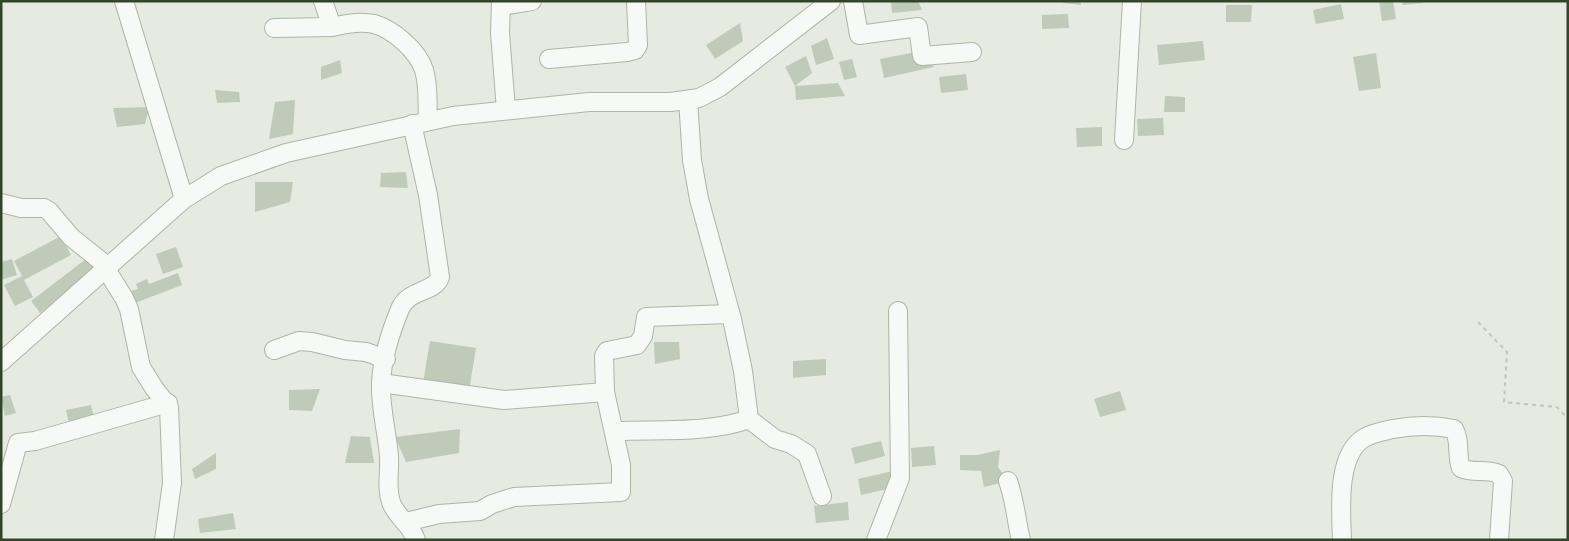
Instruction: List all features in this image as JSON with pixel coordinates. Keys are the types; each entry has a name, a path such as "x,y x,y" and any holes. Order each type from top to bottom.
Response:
{"street":[{"path":"124,1 184,199"},
{"path":"323,1 332,27"},
{"path":"506,110 500,33 502,4 532,1"},
{"path":"549,58 635,50 638,45 636,1"},
{"path":"1,362 184,199 221,176 250,164 286,153 420,122 506,110 589,102 688,100 716,90 831,1"},
{"path":"853,1 859,36 918,27 922,56 972,52"},
{"path":"1124,140 1132,1"},
{"path":"274,28 375,24 392,34 409,48 420,60 424,69 420,122 440,276 438,282 405,300 398,314 381,383 389,458 390,500 416,540"},
{"path":"688,100 692,160 698,199 730,314 743,370 749,419 775,439 791,444 807,454 822,496"},
{"path":"1,203 21,208 44,208 106,269 129,309 141,367 154,388 168,403 171,422 172,476 164,540"},
{"path":"876,540 900,478 898,312"},
{"path":"406,522 439,514 473,513 501,500 514,497 551,494 590,495 619,493 622,490 622,477 615,431 606,392 604,356 607,351 637,345 643,336 646,317 730,314"},
{"path":"274,350 300,342 312,342 345,350 366,352 386,359"},
{"path":"381,383 504,400 606,392"},
{"path":"1,504 18,443 35,441 168,403"},
{"path":"615,431 697,429 733,425 749,419"},
{"path":"1342,540 1343,472 1348,456 1356,444 1365,437 1415,425 1454,429 1461,468 1467,471 1493,471 1500,474 1503,481 1500,540"},
{"path":"1008,481 1014,497 1015,519 1021,540"}],"path":[{"path":"1478,322 1507,352 1504,402 1557,406 1568,419"}],"building":[{"path":"891,1 918,1 922,10 892,13"},
{"path":"1063,1 1081,1 1081,5 1063,3"},
{"path":"1379,1 1393,1 1396,19 1382,21"},
{"path":"1401,1 1423,1 1423,3 1403,5"},
{"path":"1341,4 1344,19 1316,24 1313,10"},
{"path":"1226,5 1252,5 1251,22 1226,22"},
{"path":"1068,14 1069,28 1042,29 1042,15"},
{"path":"740,23 743,41 715,59 706,45"},
{"path":"827,38 834,59 816,65 811,46"},
{"path":"1203,41 1205,60 1159,65 1157,45"},
{"path":"921,51 934,67 884,78 880,59"},
{"path":"1376,53 1381,88 1359,91 1353,57"},
{"path":"806,56 812,73 795,86 785,67"},
{"path":"852,59 857,77 844,80 839,62"},
{"path":"340,60 342,73 321,80 321,67"},
{"path":"966,74 968,90 941,93 939,77"},
{"path":"838,83 845,96 796,100 795,86"},
{"path":"215,90 239,92 240,102 217,103"},
{"path":"1165,96 1185,97 1185,112 1164,112"},
{"path":"295,100 293,134 269,139 275,102"},
{"path":"149,107 145,124 117,127 113,108"},
{"path":"1163,118 1164,135 1138,136 1137,119"},
{"path":"1102,127 1102,146 1077,147 1076,128"},
{"path":"406,172 408,188 380,187 381,173"},
{"path":"255,182 293,182 290,202 255,212"},
{"path":"61,236 71,255 24,280 33,297 15,306 4,285 22,276 14,261"},
{"path":"176,247 183,267 163,274 156,254"},
{"path":"12,259 17,275 1,280 1,262"},
{"path":"86,259 96,271 40,313 31,301"},
{"path":"178,273 182,285 135,303 131,291 138,289 136,284 147,279 149,284"},
{"path":"430,341 476,348 469,391 423,383"},
{"path":"654,342 679,342 680,359 655,364"},
{"path":"826,359 826,375 793,378 793,361"},
{"path":"320,389 312,411 289,410 289,390"},
{"path":"1120,391 1126,410 1100,417 1094,399"},
{"path":"10,395 16,413 5,416 1,397"},
{"path":"91,405 94,418 69,424 66,410"},
{"path":"460,429 459,453 406,462 395,437"},
{"path":"351,436 370,437 374,463 345,463"},
{"path":"881,441 885,456 855,464 851,448"},
{"path":"934,446 936,465 912,467 911,448"},
{"path":"1000,450 998,467 1008,481 984,487 981,471 960,470 960,455 977,455"},
{"path":"216,453 216,469 195,479 192,469"},
{"path":"893,471 896,487 861,495 858,479"},
{"path":"848,502 849,520 816,523 814,506"},
{"path":"233,513 236,529 200,533 198,519"}]}
